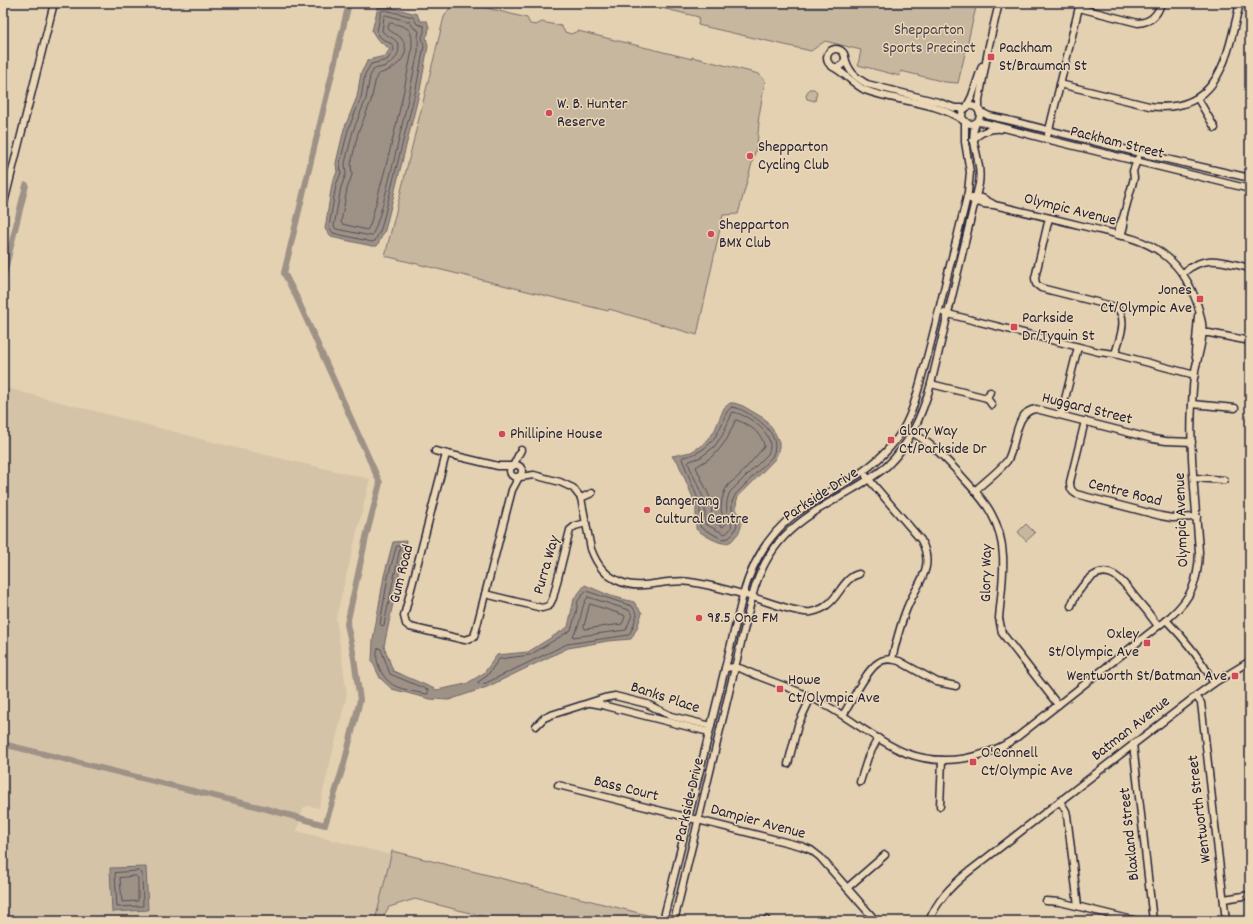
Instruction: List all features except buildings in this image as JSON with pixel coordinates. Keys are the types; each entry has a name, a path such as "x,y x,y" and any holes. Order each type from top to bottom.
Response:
{"street":[{"path":"3,207 54,3"},
{"path":"964,121 962,115 980,77 999,3"},
{"path":"1046,139 1079,6 1138,23 1147,22 1154,17 1161,3"},
{"path":"1060,84 1149,106 1163,108 1174,107 1198,99 1217,78 1227,58 1240,3"},
{"path":"979,110 973,106 966,108 955,108 938,102 868,84 858,78 850,70 842,52 838,50 829,52 826,60 856,85 865,90 937,109 957,116 970,124 977,122 980,117 980,77"},
{"path":"833,67 838,68 842,65 845,57"},
{"path":"1198,99 1215,128"},
{"name":"Packham Street","path":"979,110 989,116 1250,178"},
{"name":"Parkside Drive","path":"663,921 743,595 756,561 769,540 794,515 862,472 874,463 891,446 904,428 915,402 967,197 970,172 965,142 964,121"},
{"name":"Parkside Drive","path":"674,921 734,670 760,571 784,535 802,520 812,512 881,471 903,448 913,432 924,408 976,200 980,174 973,140 973,130 977,122"},
{"name":"Packham Street","path":"977,122 1250,189"},
{"path":"973,140 978,135 991,130 1005,129"},
{"path":"1119,235 1124,226 1123,218 1134,178 1134,171 1140,153"},
{"path":"967,197 976,200"},
{"name":"Olympic Avenue","path":"725,668 753,674 784,685 811,697 843,715 878,738 907,753 925,758 942,760 967,758 986,753 1003,746 1058,705 1158,626 1186,600 1196,579 1199,552 1192,442 1192,404 1197,362 1195,354 1199,333 1199,312 1193,292 1182,273 1162,253 1137,240 976,200"},
{"path":"1049,218 1034,278 1036,284 1041,288 1116,307 1120,310 1123,319 1115,354"},
{"path":"1182,273 1190,266 1209,260 1218,260 1250,268"},
{"path":"938,312 1078,347 1115,354 1195,375"},
{"path":"1199,333 1250,341"},
{"path":"930,345 940,348"},
{"path":"1061,415 1078,347"},
{"path":"930,384 987,398 992,405"},
{"path":"987,398 990,392"},
{"path":"1192,404 1235,408"},
{"name":"Huggard Street","path":"974,491 1007,460 1011,453 1020,423 1026,412 1031,409 1061,415 1153,439 1192,442"},
{"name":"Centre Road","path":"1085,421 1070,482 1072,492 1172,518 1197,516"},
{"name":"Glory Way","path":"904,428 913,432 937,450 991,511 998,527 1004,560 999,626 1002,633 1058,705"},
{"path":"510,475 510,469 521,450 522,472 519,477"},
{"path":"435,451 498,466 518,465 534,475 568,484 581,498 591,549 598,566 605,573 622,583 639,585 677,580 690,582 752,597 799,611 809,612 828,605 850,578 859,574"},
{"name":"Gum Road","path":"446,454 404,621 410,627 465,640 474,637 512,490 519,477"},
{"path":"498,466 514,478 534,475"},
{"path":"862,472 921,540 927,559 923,577 912,597 902,621 892,659"},
{"name":"Gum Road","path":"510,475 512,490"},
{"path":"1194,478 1224,480"},
{"path":"581,498 592,493"},
{"name":"Purra Way","path":"484,594 542,608 549,606 554,598 570,530 575,526 586,523"},
{"path":"1071,606 1078,592 1091,577 1097,574 1113,574 1124,582 1158,626"},
{"path":"1168,618 1197,654 1214,682"},
{"path":"843,715 872,667 884,660 892,659 899,661 937,682 956,686"},
{"name":"Batman Avenue","path":"929,921 936,905 957,881 1214,682 1250,661"},
{"name":"Banks Place","path":"536,726 548,716 609,696 617,696 647,704 674,720"},
{"name":"Wentworth Street","path":"1196,696 1199,699 1202,710 1226,921"},
{"path":"788,764 798,725 811,697"},
{"name":"Banks Place","path":"588,703 602,705 657,719 674,720 720,731"},
{"path":"657,719 659,711"},
{"path":"860,782 868,758 878,738"},
{"name":"Blaxland Street","path":"1133,744 1153,921"},
{"path":"940,806 942,760"},
{"name":"Bass Court","path":"558,785 698,820"},
{"path":"1060,801 1067,815 1078,906"},
{"name":"Dampier Avenue","path":"698,820 806,848 820,857 876,921"},
{"path":"848,888 885,855"},
{"path":"1224,899 1250,895"},
{"path":"1046,901 1060,902 1137,921"}],"shaded area":[{"path":"3,387 232,447 370,479 336,618 347,694 319,808 309,806 303,808 297,831 391,855 375,921 3,921"}],"green space":[{"name":"W. B. Hunter Reserve","path":"453,3 467,3 527,18 530,24 536,25 542,22 561,26 565,32 571,34 578,31 692,59 692,57 759,74 765,81 758,122 757,145 738,214 723,215 697,335 609,309 608,311 385,256 444,17"},
{"name":"Shepparton Sports Precinct","path":"641,3 977,3 958,83 945,82 901,71 900,76 858,65 861,50 825,41 811,51 698,25 699,17"},
{"path":"809,89 814,89 817,92 815,101 807,99 806,96"},
{"path":"1026,524 1035,533 1026,541 1018,532"},
{"path":"392,851 659,918 658,921 502,921 415,899 389,907 384,915 389,921 375,921"}],"water":[{"path":"385,6 417,14 420,21 427,21 429,27 426,37 428,46 420,90 385,230 377,246 372,246 331,237 325,229 332,184 337,172 336,163 344,129 357,97 361,73 368,60 385,56 390,49 377,39 372,31 378,7"},
{"path":"730,403 743,406 765,419 775,433 779,442 779,450 775,459 738,497 736,506 741,528 732,541 724,543 711,539 696,529 696,505 677,460 672,456 691,452 701,446 714,432 724,408"},
{"path":"406,541 384,646 393,671 437,690 466,684 484,673 497,655 528,652 568,627 574,599 585,585 611,596 634,602 642,613 637,628 631,639 608,641 568,648 487,687 449,700 430,699 392,689 380,678 372,661 373,640 384,576 393,542"},
{"path":"146,867 148,910 112,912 110,868"}],"waterway":[{"path":"3,744 263,808 325,825 344,764 360,700 347,624 367,533 380,483 296,296 284,273 349,3"},
{"path":"3,278 26,185"}],"place":[{"name":"Packham St/Brauman St","path":"991,57"},
{"name":"W. B. Hunter Reserve","path":"549,113"},
{"name":"Shepparton Cycling Club","path":"750,156"},
{"name":"Shepparton BMX Club","path":"711,234"},
{"name":"Jones Ct/Olympic Ave","path":"1200,299"},
{"name":"Parkside Dr/Tyquin St","path":"1014,327"},
{"name":"Phillipine House","path":"502,434"},
{"name":"Glory Way Ct/Parkside Dr","path":"891,440"},
{"name":"Bangerang Cultural Centre","path":"647,510"},
{"name":"98.5 One FM","path":"699,618"},
{"name":"Oxley St/Olympic Ave","path":"1147,643"},
{"name":"Wentworth St/Batman Ave","path":"1235,676"},
{"name":"Howe Ct/Olympic Ave","path":"780,689"},
{"name":"O'Connell Ct/Olympic Ave","path":"973,762"}]}
